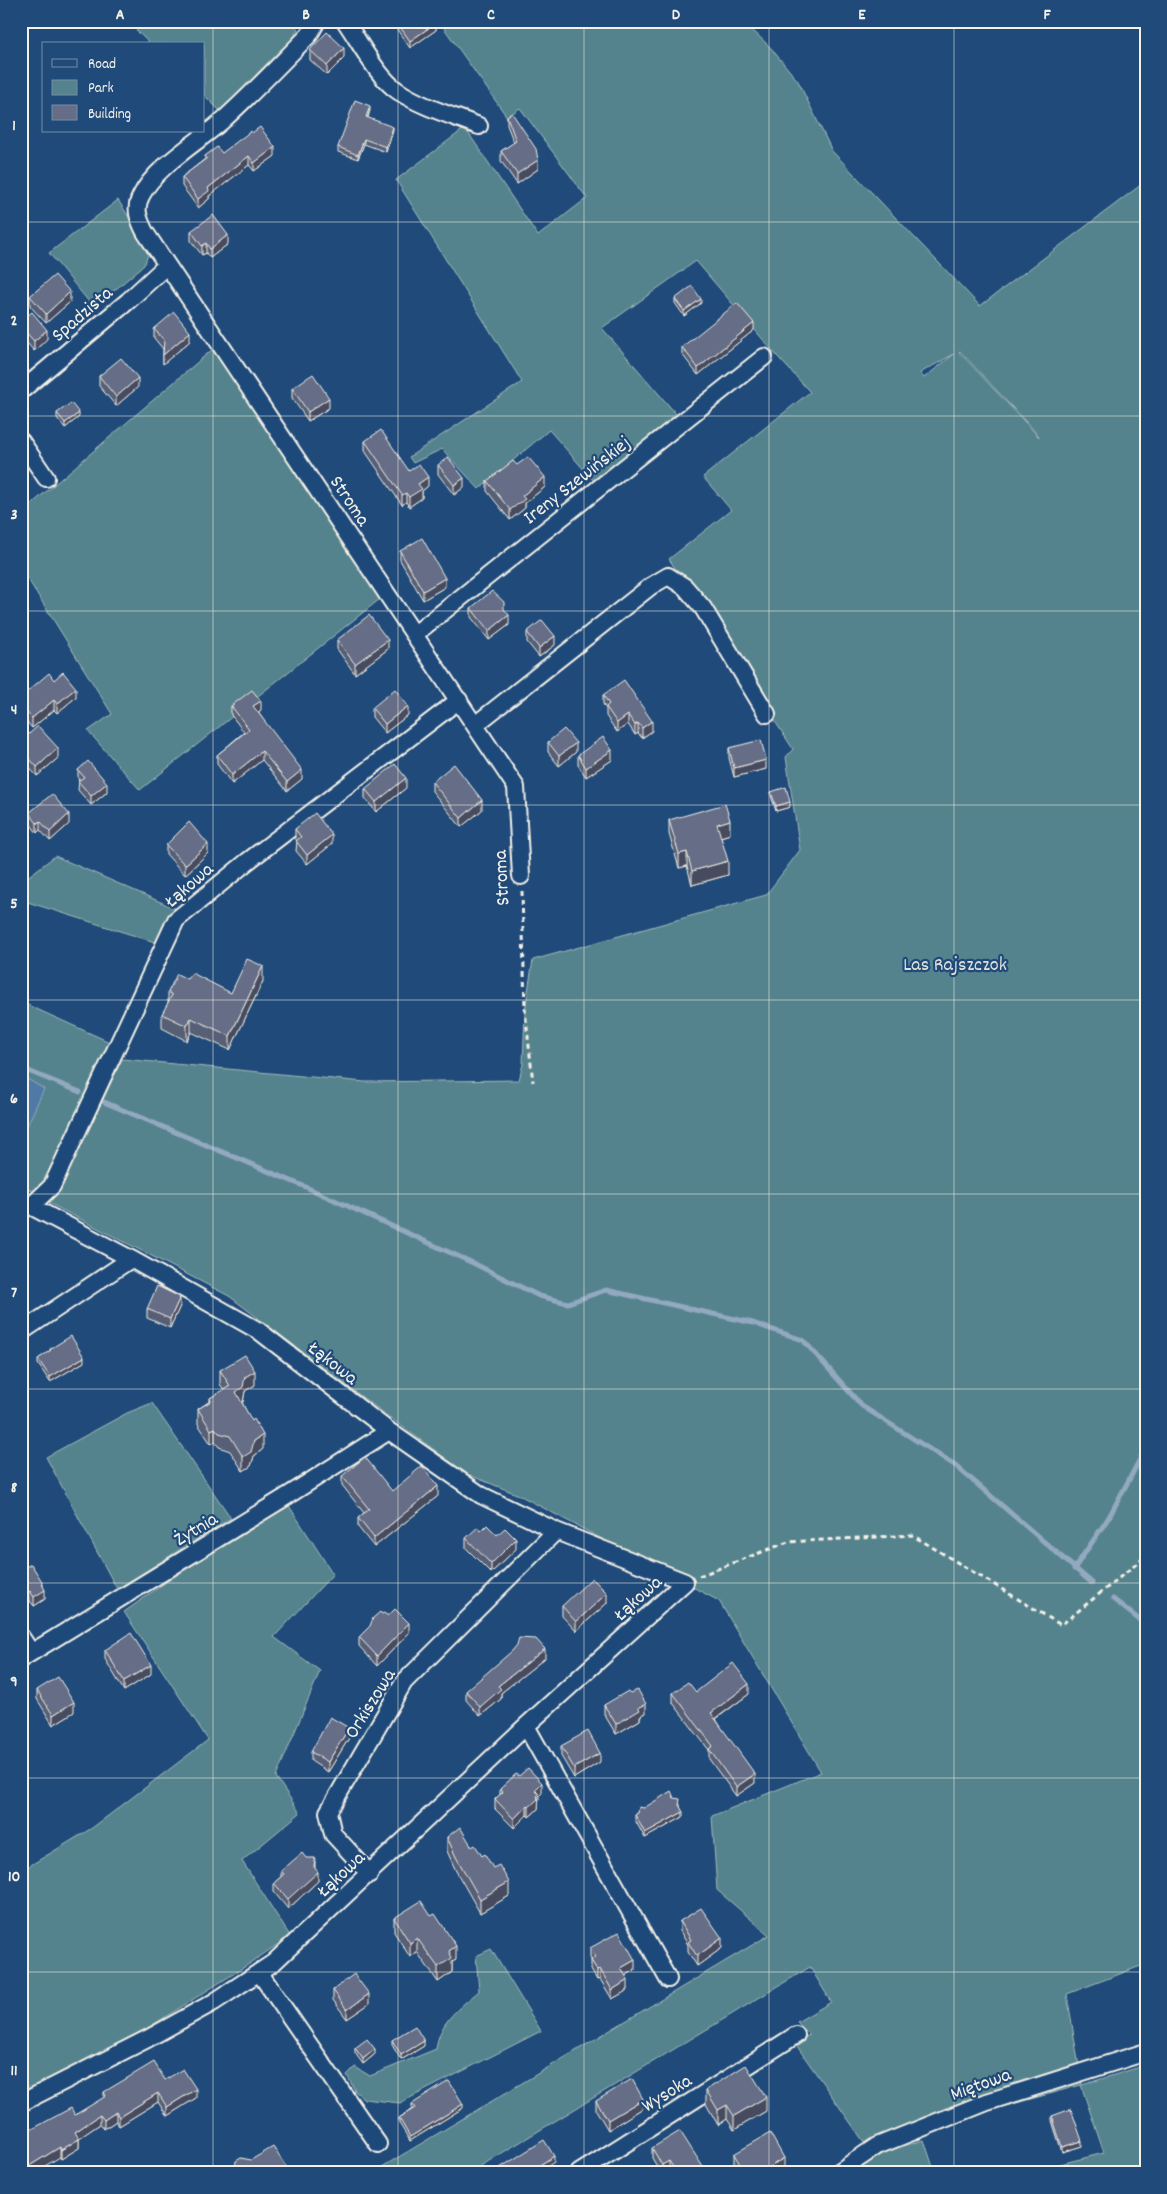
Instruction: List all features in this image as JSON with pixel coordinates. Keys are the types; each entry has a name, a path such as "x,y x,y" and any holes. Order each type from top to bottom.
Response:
{"street":[{"name":"Stroma","path":"317,21 309,35 228,114 160,172 146,187 140,198 137,210 145,232 516,787 521,876"},
{"path":"345,21 381,73 397,91 434,109 480,126"},
{"name":"Spadzista","path":"21,391 128,300 167,264"},
{"name":"Ireny Szewińskiej","path":"415,634 764,357"},
{"path":"21,442 46,478"},
{"path":"475,725 651,586 668,576 686,587 703,608 767,714"},
{"name":"Łąkowa","path":"21,2103 147,2039 214,2002 273,1963 526,1726 685,1582 556,1531 481,1495 389,1431 259,1331 26,1204 52,1186 176,920 248,861 459,700"},
{"path":"21,1332 130,1259"},
{"name":"Żytnia","path":"26,1656 284,1498 389,1431"},
{"name":"Orkiszowa","path":"370,1874 333,1834 328,1812 404,1682 556,1531"},
{"path":"21,1636 26,1656"},
{"path":"526,1726 668,1979"},
{"path":"260,1972 378,2144"},
{"name":"Wysoka","path":"584,2171 796,2035"},
{"name":"Miętowa","path":"837,2173 877,2146 986,2102 1146,2052"}],"path":[{"name":"Stroma","path":"521,876 524,1010 533,1082"},
{"path":"685,1582 788,1542 912,1535 1061,1625 1146,1556"}],"green space":[{"path":"127,21 290,21 298,29 283,56 221,112 205,96 205,42 148,42"},
{"name":"Las Rajszczok","path":"439,21 743,21 770,47 798,81 832,151 980,306 1146,181 1146,1964 1067,1994 1082,2085 1146,2065 1146,2173 1024,2173 1104,2153 1081,2085 866,2145 794,2042 810,2035 797,2022 831,2002 810,1967 469,2173 372,2173 769,1935 717,1890 712,1816 821,1772 719,1601 519,1495 467,1474 229,1296 49,1203 67,1175 122,1059 365,1082 519,1080 523,1064 525,1010 533,960 766,895 800,850 786,757 793,749 669,559 731,510 703,477 810,392 696,261 602,328 677,415 594,481 549,430 479,489 442,449 413,463 409,457 522,382 396,180 465,128 538,236 587,198 520,108 507,117","holes":["959,352 1039,436 1039,437","954,354 924,378 920,373"]},
{"path":"118,200 150,250 144,265 94,308 49,253"},
{"path":"214,348 380,599 140,790 88,731 112,714 21,568 21,513"},
{"path":"55,856 179,910 158,943 21,900 21,882"},
{"path":"21,1002 114,1044 47,1191 34,1192 21,1185"},
{"path":"152,1403 231,1518 117,1589 46,1457 127,1413"},
{"path":"284,1498 333,1574 274,1637 320,1671 276,1777 300,1813 242,1861 290,1936 148,2028 30,2089 21,2075 21,1871 92,1828 208,1740 124,1612"},
{"path":"491,1949 541,2031 400,2103 364,2099 355,2091 347,2075 355,2067 370,2076 436,2049 441,2031 451,2016 479,1991 476,1956"},
{"path":"924,2140 935,2173 849,2173 890,2150"}],"water":[{"path":"21,1078 29,1080 44,1089 21,1139"}],"building":[{"path":"396,21 435,21 436,23 410,41"},
{"path":"327,32 344,48 327,66 310,50"},
{"path":"355,100 370,106 366,117 393,127 386,147 364,139 358,155 338,147"},
{"path":"512,113 536,149 538,160 517,174 501,151 516,141 507,116"},
{"path":"260,127 275,147 254,163 249,156 208,188 209,191 198,199 182,177 207,158 205,156 217,147 222,153 251,131 252,133"},
{"path":"213,215 228,235 210,249 206,243 202,246 191,231"},
{"path":"55,275 70,292 46,314 30,296"},
{"path":"692,286 701,299 684,311 675,299"},
{"path":"737,303 754,323 698,368 682,347"},
{"path":"32,312 47,330 34,341 21,327 21,321"},
{"path":"174,312 190,332 163,355 164,340 154,329"},
{"path":"121,358 138,378 116,397 99,376"},
{"path":"313,374 329,398 308,412 292,388"},
{"path":"71,403 79,413 65,423 57,413"},
{"path":"381,430 409,471 419,464 428,477 418,484 422,489 409,497 406,493 402,495 365,441"},
{"path":"448,457 464,478 454,485 438,465"},
{"path":"528,457 545,477 522,496 525,499 510,510 487,481 513,461 517,465"},
{"path":"422,538 445,578 423,591 400,551"},
{"path":"492,591 504,602 504,609 509,615 489,631 471,608"},
{"path":"369,615 388,640 355,664 337,640"},
{"path":"542,620 555,636 539,648 527,632"},
{"path":"63,672 76,688 57,704 54,700 32,718 21,706 21,697 49,673 54,680"},
{"path":"624,680 652,721 642,728 638,723 635,725 628,715 617,723 606,707 609,704 603,695"},
{"path":"395,689 408,706 385,724 372,708"},
{"path":"252,690 261,701 253,706 302,770 287,782 262,751 232,775 217,755 249,729 231,706"},
{"path":"38,726 58,748 37,767 21,749 21,741"},
{"path":"564,729 576,743 559,756 548,742"},
{"path":"603,737 612,750 586,768 578,755"},
{"path":"761,740 766,760 734,768 729,748"},
{"path":"88,761 107,783 91,796 78,781 84,777 78,770"},
{"path":"395,764 406,778 376,802 365,789"},
{"path":"454,764 482,800 461,818 432,782"},
{"path":"786,787 790,802 776,806 771,792"},
{"path":"52,794 69,814 50,832 40,821 37,823 29,813"},
{"path":"725,804 730,820 717,824 728,861 692,871 687,852 679,854 669,820"},
{"path":"315,813 332,835 307,855 296,841 301,837 295,829"},
{"path":"189,822 208,844 185,865 166,845"},
{"path":"247,959 263,966 230,1036 191,1018 187,1026 162,1014 172,995 168,992 177,974 187,979 192,973 231,993"},
{"path":"157,1286 180,1297 170,1319 147,1309"},
{"path":"71,1336 84,1357 50,1377 38,1359"},
{"path":"245,1355 255,1371 245,1377 243,1387 236,1392 252,1421 254,1419 263,1435 254,1441 251,1452 243,1457 230,1436 219,1433 215,1428 211,1430 198,1409 211,1401 210,1398 230,1386 220,1370"},
{"path":"365,1457 392,1491 422,1466 438,1486 374,1538 358,1518 369,1509 342,1476"},
{"path":"487,1525 497,1535 505,1528 516,1539 491,1564 466,1538 478,1527 481,1531"},
{"path":"31,1564 43,1583 45,1590 34,1597 30,1591 24,1595 21,1591 21,1570"},
{"path":"592,1578 607,1593 576,1622 562,1606"},
{"path":"395,1609 409,1623 377,1656 359,1637 370,1626 373,1618 380,1612 388,1616"},
{"path":"131,1633 151,1665 124,1681 105,1650"},
{"path":"519,1638 536,1639 545,1649 498,1686 501,1689 480,1707 466,1691 512,1651 517,1645"},
{"path":"733,1663 749,1684 711,1713 755,1774 736,1787 709,1749 713,1746 673,1693 688,1682 696,1692"},
{"path":"58,1677 74,1702 53,1715 37,1690"},
{"path":"638,1690 646,1704 638,1708 640,1710 616,1724 604,1705 628,1691 630,1693"},
{"path":"330,1717 349,1728 328,1762 311,1752"},
{"path":"588,1731 600,1753 574,1768 561,1746"},
{"path":"528,1768 542,1783 535,1790 539,1794 537,1796 538,1799 529,1807 527,1805 514,1819 495,1799 503,1792 500,1789 516,1774 519,1776"},
{"path":"671,1791 674,1798 680,1799 679,1805 683,1812 645,1833 635,1815 638,1813 639,1807 644,1808"},
{"path":"460,1827 472,1847 475,1845 482,1856 485,1854 493,1868 499,1865 509,1882 480,1899 447,1837"},
{"path":"302,1853 306,1858 315,1858 314,1867 318,1872 288,1899 274,1883 284,1874 281,1871"},
{"path":"421,1901 431,1916 435,1914 456,1946 449,1951 452,1958 438,1967 417,1938 410,1943 394,1918"},
{"path":"701,1908 722,1938 697,1956 688,1942 691,1940 680,1921"},
{"path":"619,1932 635,1960 621,1968 628,1980 612,1990 600,1969 597,1970 591,1960 595,1957 590,1948"},
{"path":"354,1974 369,1994 347,2010 333,1990"},
{"path":"415,2026 424,2041 401,2055 392,2040"},
{"path":"367,2039 375,2049 363,2059 355,2048"},
{"path":"154,2062 165,2080 183,2069 196,2089 167,2107 158,2093 119,2117 116,2112 104,2120 100,2115 75,2132 79,2139 61,2150 60,2147 21,2171 21,2130 23,2134 71,2108 75,2115 106,2096 104,2092"},
{"path":"746,2065 766,2097 734,2116 727,2105 718,2110 706,2090"},
{"path":"632,2079 643,2099 608,2120 596,2101"},
{"path":"449,2081 463,2104 410,2137 399,2118 415,2108 412,2104"},
{"path":"1071,2109 1082,2141 1062,2147 1052,2116"},
{"path":"680,2131 703,2167 701,2168 704,2173 677,2173 669,2161 662,2165 652,2148"},
{"path":"770,2133 784,2158 769,2167 772,2173 745,2173 734,2154"},
{"path":"544,2140 554,2156 527,2173 492,2173"},
{"path":"273,2147 287,2168 280,2173 238,2173 235,2167 236,2161 241,2158 251,2160"}],"waterway":[{"path":"21,1068 80,1092"},
{"path":"104,1102 308,1188 473,1263 539,1296 568,1303 606,1290 753,1323 803,1340 862,1406 956,1466 1092,1583"},
{"path":"1074,1569 1109,1517 1146,1448"},
{"path":"1113,1599 1146,1625"}]}
